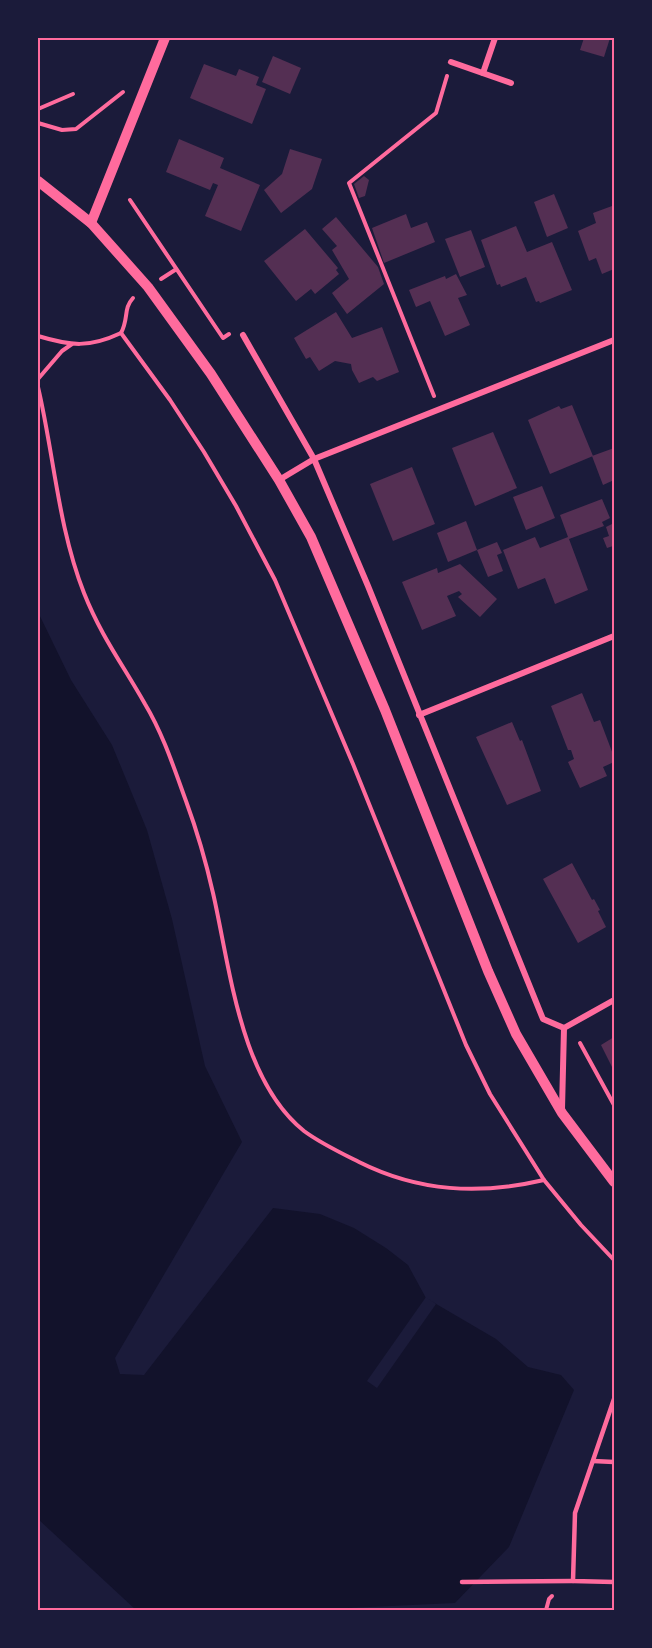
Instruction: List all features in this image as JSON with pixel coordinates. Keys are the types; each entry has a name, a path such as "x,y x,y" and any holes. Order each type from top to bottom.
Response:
{"street":[{"path":"91,223 165,38"},
{"path":"483,74 495,38"},
{"path":"451,63 511,83"},
{"path":"38,181 91,223 134,271 179,328 279,480 311,537 385,710 488,970 516,1034 562,1113 615,1182"},
{"path":"243,335 314,459 368,586 543,1018 567,1026 615,1000"},
{"path":"279,480 314,459 615,340"},
{"path":"419,715 615,636"},
{"path":"562,1113 567,1026"}],"lane":[{"path":"573,1581 575,1513 615,1398"},
{"path":"593,1461 615,1462"},
{"path":"462,1582 615,1582"}],"path":[{"path":"440,410 349,183 436,113 451,63"},
{"path":"73,94 38,111 38,124 68,131 76,129 123,92 143,93"},
{"path":"129,200 223,338 235,330 243,335"},
{"path":"158,281 175,270"},
{"path":"38,336 84,345 107,339 121,333 126,323 127,305 133,298"},
{"path":"121,333 170,400 204,452 275,580 353,764 466,1045 490,1094 544,1179 581,1225 615,1260"},
{"path":"38,379 62,351 72,344"},
{"path":"38,387 63,522 75,567 102,635 146,705 170,758 202,852 235,999 248,1045 270,1092 303,1131 383,1174 414,1183 456,1189 486,1189 544,1179"},
{"path":"567,1026 615,1105"}],"shaded area":[{"path":"38,612 71,680 112,745 147,830 172,919 205,1066 242,1142 115,1358 120,1374 144,1375 273,1208 320,1214 354,1228 386,1248 408,1265 426,1298 496,1339 528,1367 561,1375 574,1390 509,1547 455,1603 305,1610 136,1610 38,1519"}],"pier":[{"path":"426,1297 436,1304 377,1388 367,1381"}],"building":[{"path":"584,38 610,38 604,57 580,50"},
{"path":"273,56 301,68 290,94 262,82"},
{"path":"204,64 236,76 239,69 259,77 256,85 266,89 252,124 190,98"},
{"path":"179,139 224,158 220,168 260,185 241,231 205,216 218,185 213,183 210,190 166,172"},
{"path":"290,149 322,159 312,189 281,213 264,190 282,174"},
{"path":"364,176 369,180 365,196 359,198 354,184"},
{"path":"554,194 568,228 547,237 534,202"},
{"path":"612,206 614,269 602,274 596,258 589,261 578,231 596,223 593,213"},
{"path":"406,214 411,228 427,222 435,242 384,263 372,228"},
{"path":"336,217 378,267 384,284 347,314 332,293 349,279 332,250 337,246 322,229"},
{"path":"516,226 527,252 552,242 572,290 540,303 536,302 526,277 501,287 500,284 497,285 481,240"},
{"path":"305,229 338,268 336,270 339,274 315,294 311,289 296,301 264,261"},
{"path":"471,230 485,267 460,277 445,239"},
{"path":"456,274 467,295 458,298 470,325 445,336 430,301 416,307 409,290"},
{"path":"336,312 352,338 382,327 399,372 377,381 373,377 359,383 351,364 335,361 319,371 310,357 306,359 294,338"},
{"path":"572,405 593,456 550,474 528,420 559,406 561,409"},
{"path":"493,432 517,488 475,506 452,448"},
{"path":"614,448 614,480 603,485 592,456"},
{"path":"412,467 435,524 393,541 370,484"},
{"path":"542,486 555,518 526,530 513,497"},
{"path":"602,499 610,518 602,522 604,526 569,539 588,590 555,604 545,578 518,589 503,550 535,537 540,548 568,537 560,515"},
{"path":"466,521 477,550 448,562 437,533"},
{"path":"614,523 614,550 613,546 607,548 603,538 609,536 606,527"},
{"path":"497,542 502,553 497,555 503,571 488,577 477,550"},
{"path":"460,564 497,599 480,617 458,597 462,594 459,591 447,596 456,616 422,630 402,582 437,568 438,573"},
{"path":"582,693 594,722 600,720 614,762 603,767 607,776 580,788 568,762 574,759 571,750 568,750 551,706"},
{"path":"512,722 520,741 522,740 541,791 507,805 476,737"},
{"path":"572,863 600,910 598,911 606,927 578,943 543,879"},
{"path":"614,1037 614,1071 601,1045"}]}
